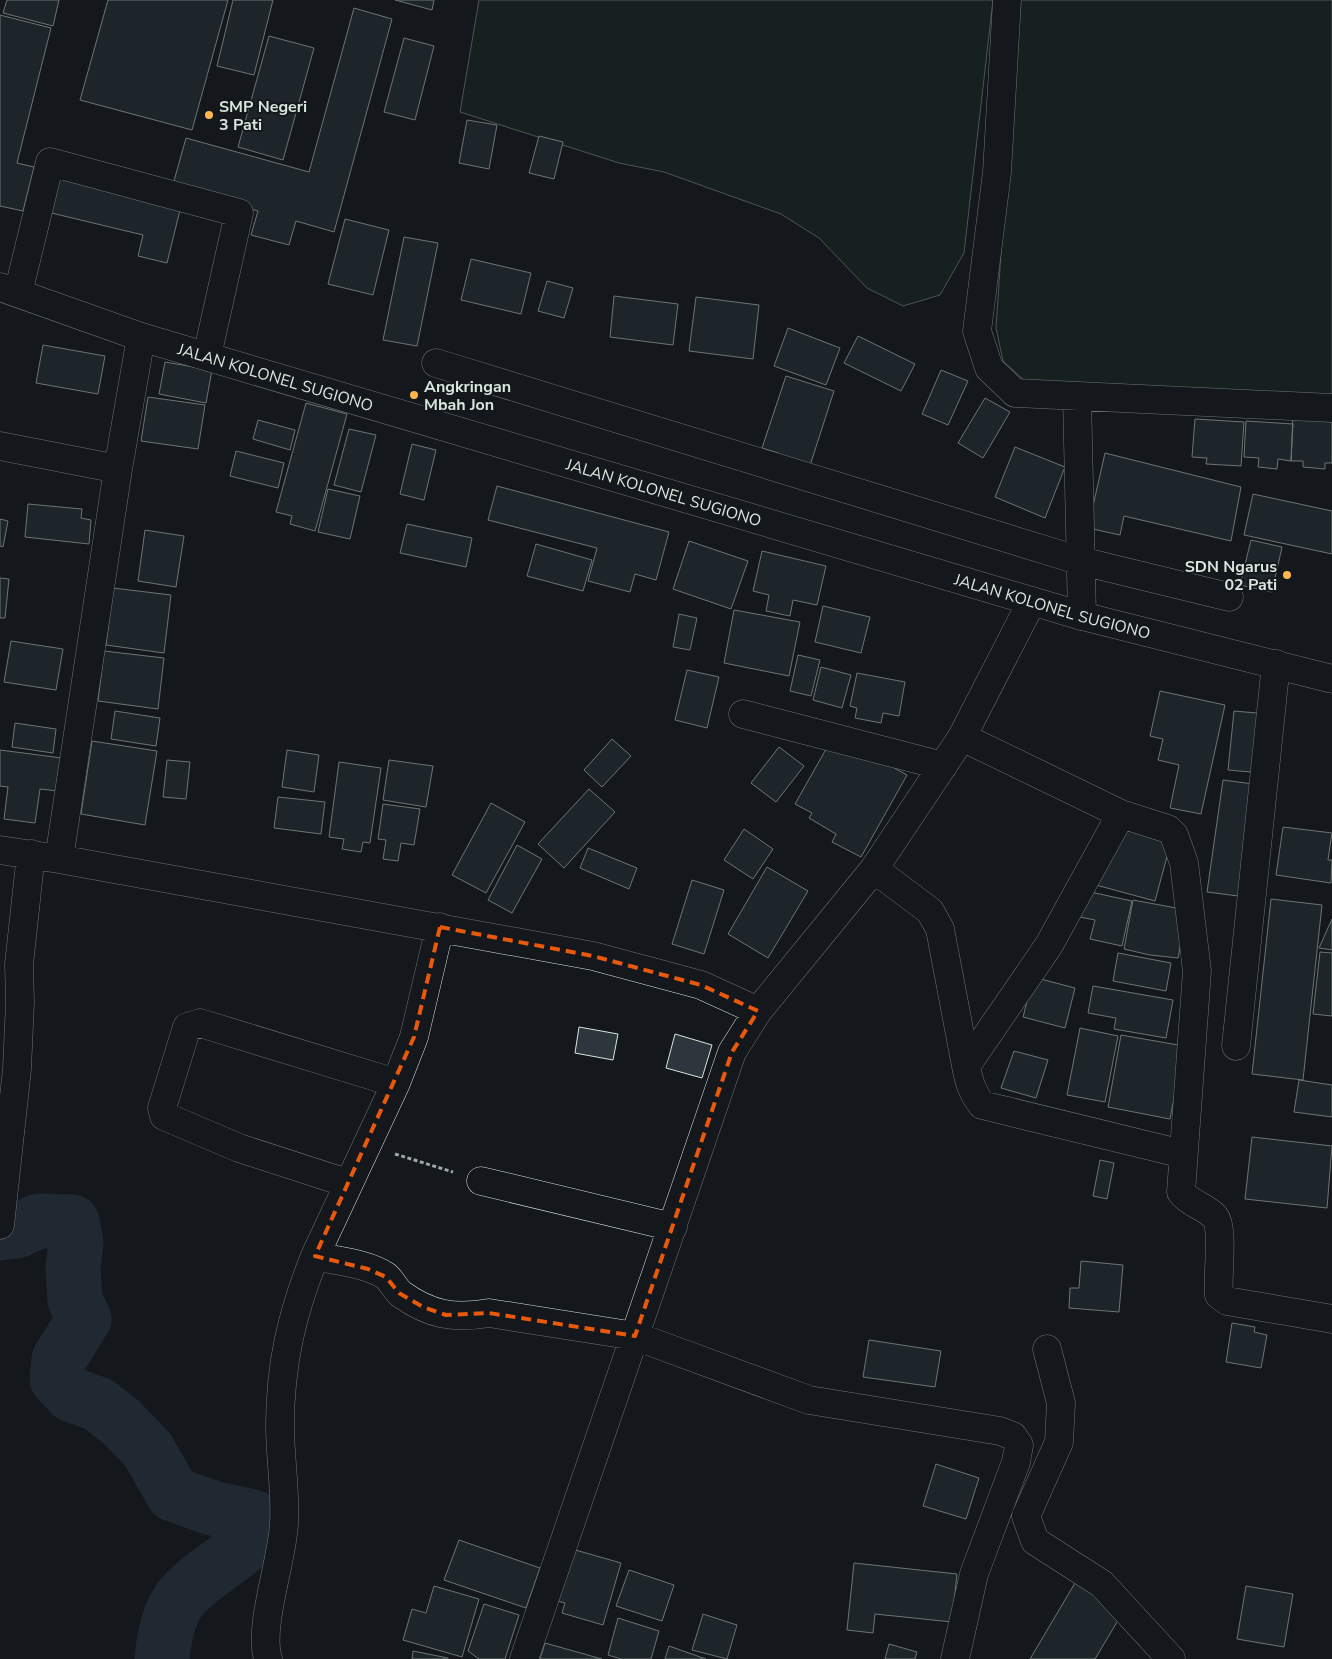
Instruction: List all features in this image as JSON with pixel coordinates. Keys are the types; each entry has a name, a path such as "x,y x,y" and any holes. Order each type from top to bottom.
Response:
{"street":[{"path":"1007,0 996,172 977,331 989,368 1015,393 1332,408"},
{"path":"9,290 50,162 239,213 207,356"},
{"name":"JALAN KOLONEL SUGIONO","path":"9,290 141,337 1082,616 1332,678"},
{"path":"59,859 118,468 141,337"},
{"path":"436,363 1081,561 1230,597"},
{"path":"1077,396 1082,616"},
{"path":"0,446 118,468"},
{"path":"524,1659 732,1052 758,1011 874,869 943,766 962,737 1032,601"},
{"path":"1236,1046 1276,664"},
{"path":"743,714 943,766"},
{"path":"962,737 1120,814 1168,829 1174,836 1184,863 1197,971 1181,1192 1187,1201 1201,1207 1215,1218 1220,1230 1217,1279 1220,1295 1227,1301 1332,1319"},
{"path":"966,1066 1049,945 1120,814"},
{"path":"0,850 440,926 593,956 702,985 758,1011"},
{"path":"0,1225 7,1088 20,1002 19,964 31,854"},
{"path":"874,869 930,911 940,929 969,1084 974,1095 982,1105 1183,1154"},
{"path":"268,1659 266,1628 280,1558 284,1523 280,1426 282,1374 298,1298 347,1183 396,1082 414,1037 440,926"},
{"path":"347,1183 239,1148 164,1116 162,1108 187,1027 200,1023 396,1082"},
{"path":"481,1181 672,1227"},
{"path":"315,1256 386,1276 399,1293 423,1307 446,1315 469,1316 489,1313 635,1336 809,1400 1000,1431 1013,1436 1019,1445 1016,1462 974,1574 955,1659"},
{"path":"1047,1349 1061,1403 1059,1442 1026,1516 1034,1541 1102,1584 1171,1659"}],"path":[{"path":"366,1145 481,1181"}],"highlighted area":[{"path":"440,927 593,956 701,985 758,1011 732,1052 635,1336 489,1313 446,1315 423,1307 399,1293 386,1277 368,1269 315,1256 414,1037"}],"green space":[{"path":"479,0 993,0 964,253 940,295 903,306 867,288 819,238 781,214 664,172 619,163 460,112"},
{"path":"1018,0 1332,0 1332,401 1025,381 1003,361 996,328"}],"building":[{"path":"7,0 59,0 53,26 3,13"},
{"path":"108,0 228,0 192,130 80,100"},
{"path":"233,0 273,0 254,75 217,66"},
{"path":"395,0 434,0 432,10"},
{"path":"354,8 392,19 334,232 296,221 289,245 251,235 258,211 172,188 186,138 309,172"},
{"path":"0,15 51,28 17,163 34,167 23,211 0,206"},
{"path":"269,36 314,48 283,160 238,147"},
{"path":"404,38 434,46 415,120 384,112"},
{"path":"467,120 497,125 489,169 459,163"},
{"path":"539,136 563,142 554,179 529,173"},
{"path":"48,171 182,202 167,263 138,256 143,235 39,210"},
{"path":"345,219 389,230 373,295 328,284"},
{"path":"404,237 438,243 417,346 383,340"},
{"path":"471,259 531,273 521,314 461,300"},
{"path":"547,281 573,288 564,318 538,311"},
{"path":"614,296 678,304 673,345 610,337"},
{"path":"696,297 759,305 753,359 689,351"},
{"path":"788,328 840,348 826,385 774,366"},
{"path":"858,336 915,364 901,391 844,363"},
{"path":"43,345 105,356 98,394 36,383"},
{"path":"165,362 212,370 206,403 159,394"},
{"path":"941,370 968,381 948,425 922,414"},
{"path":"786,376 834,391 806,478 774,468 778,453 762,448"},
{"path":"148,397 205,405 198,449 141,441"},
{"path":"985,398 1010,412 983,458 958,443"},
{"path":"306,403 347,414 315,531 290,524 292,516 276,512"},
{"path":"1293,413 1332,415 1332,463 1325,463 1325,469 1303,467 1303,461 1291,461"},
{"path":"1195,419 1244,422 1241,466 1206,464 1207,458 1192,457"},
{"path":"258,420 295,430 290,450 253,439"},
{"path":"1246,421 1293,424 1291,461 1278,459 1277,469 1258,467 1259,458 1244,457"},
{"path":"349,429 376,435 361,492 334,485"},
{"path":"412,444 436,450 424,500 400,494"},
{"path":"1015,447 1065,467 1045,518 995,497"},
{"path":"236,451 284,463 278,488 230,476"},
{"path":"1105,453 1241,487 1231,541 1124,516 1120,535 1088,528"},
{"path":"497,486 669,532 656,580 635,574 630,592 588,581 597,548 488,520"},
{"path":"328,489 360,496 350,539 318,532"},
{"path":"1253,494 1332,511 1332,554 1244,535"},
{"path":"28,504 82,509 81,518 91,520 89,544 25,537"},
{"path":"0,519 8,521 3,547 0,546"},
{"path":"407,524 472,538 466,567 400,553"},
{"path":"145,530 184,536 176,587 138,581"},
{"path":"1251,540 1282,547 1272,592 1240,585"},
{"path":"689,541 748,561 731,609 673,589"},
{"path":"536,544 592,560 583,591 527,576"},
{"path":"762,551 826,566 817,605 793,600 790,616 766,611 769,595 753,591"},
{"path":"0,578 9,579 5,618 0,618"},
{"path":"113,588 171,595 164,653 106,645"},
{"path":"823,606 870,617 861,653 815,642"},
{"path":"734,610 800,622 789,676 724,663"},
{"path":"679,614 697,618 690,650 673,647"},
{"path":"11,641 63,649 56,690 4,682"},
{"path":"104,651 164,658 158,709 98,701"},
{"path":"798,655 820,660 811,696 790,691"},
{"path":"821,667 851,675 842,708 813,700"},
{"path":"687,670 719,677 707,728 675,720"},
{"path":"857,673 905,682 899,716 883,713 881,723 855,718 857,708 850,706"},
{"path":"1160,691 1225,705 1201,814 1170,808 1179,765 1158,760 1163,739 1150,736"},
{"path":"115,711 160,718 156,746 111,739"},
{"path":"1234,711 1268,714 1262,773 1228,770"},
{"path":"15,723 56,729 53,753 12,747"},
{"path":"834,735 907,775 861,857 832,842 836,834 809,818 812,813 795,804"},
{"path":"612,739 631,756 602,787 584,770"},
{"path":"92,741 157,751 145,825 81,814"},
{"path":"779,747 804,766 776,802 751,783"},
{"path":"0,750 62,758 58,791 40,789 35,823 4,819 8,787 0,786"},
{"path":"287,750 319,755 314,792 282,787"},
{"path":"167,760 190,762 186,799 163,797"},
{"path":"389,760 433,766 426,807 383,800"},
{"path":"339,762 381,768 370,843 363,842 361,852 342,849 344,839 329,837"},
{"path":"1223,780 1261,785 1246,897 1207,892"},
{"path":"589,789 615,812 564,868 538,844"},
{"path":"278,797 325,802 321,834 274,828"},
{"path":"491,803 525,822 486,893 452,875"},
{"path":"383,804 420,809 414,845 401,843 398,861 383,859 386,840 378,839"},
{"path":"1283,827 1332,833 1328,860 1332,860 1331,883 1276,875"},
{"path":"1118,828 1172,838 1155,901 1096,885"},
{"path":"744,829 773,849 753,879 724,860"},
{"path":"517,845 542,859 512,913 488,900"},
{"path":"588,848 637,868 629,889 580,868"},
{"path":"767,867 808,891 768,958 728,934"},
{"path":"692,880 724,890 704,954 672,944"},
{"path":"1081,890 1132,901 1122,946 1090,939 1095,920 1075,916"},
{"path":"1271,899 1322,905 1303,1080 1252,1074"},
{"path":"1133,900 1187,910 1178,958 1150,955 1124,949"},
{"path":"1332,919 1332,950 1319,948"},
{"path":"1320,952 1332,953 1332,1016 1313,1014"},
{"path":"1118,953 1171,963 1166,991 1113,981"},
{"path":"1033,977 1075,988 1065,1028 1023,1017"},
{"path":"1093,986 1173,1000 1166,1038 1114,1029 1116,1018 1088,1013"},
{"path":"579,1027 618,1034 613,1060 575,1053"},
{"path":"1080,1028 1118,1036 1105,1102 1067,1095"},
{"path":"675,1034 712,1045 702,1078 666,1068"},
{"path":"1121,1035 1184,1046 1170,1119 1108,1107"},
{"path":"1014,1051 1048,1060 1036,1098 1001,1088"},
{"path":"1299,1080 1332,1085 1332,1117 1294,1112"},
{"path":"1252,1137 1332,1146 1327,1208 1245,1199"},
{"path":"1100,1160 1114,1163 1107,1199 1093,1196"},
{"path":"1081,1261 1123,1265 1119,1312 1069,1308 1070,1288 1079,1288"},
{"path":"1232,1323 1255,1327 1254,1332 1267,1335 1261,1368 1226,1362"},
{"path":"869,1340 941,1351 935,1387 863,1377"},
{"path":"936,1464 979,1478 966,1519 923,1506"},
{"path":"459,1540 540,1568 526,1608 444,1580"},
{"path":"565,1547 621,1563 603,1625 562,1613 565,1603 550,1599"},
{"path":"854,1563 957,1574 952,1622 875,1614 873,1633 847,1630"},
{"path":"629,1570 674,1585 662,1621 616,1606"},
{"path":"1075,1583 1123,1612 1095,1659 1030,1659"},
{"path":"434,1586 479,1599 462,1657 403,1640 412,1609 426,1613"},
{"path":"1246,1586 1293,1594 1284,1647 1237,1639"},
{"path":"484,1604 519,1615 505,1659 479,1659 468,1651"},
{"path":"703,1614 737,1625 727,1659 692,1650"},
{"path":"618,1618 659,1631 651,1659 621,1659 608,1655"},
{"path":"545,1643 602,1659 540,1659"},
{"path":"889,1644 917,1652 915,1659 885,1659"},
{"path":"669,1646 706,1659 665,1659"},
{"path":"413,1651 448,1658 448,1659 412,1659"}],"waterway":[{"path":"0,1233 17,1231 38,1221 72,1222 76,1243 73,1267 75,1300 84,1319 59,1359 57,1379 72,1395 98,1404 121,1422 148,1450 173,1494 212,1508 253,1517 261,1531 204,1576 180,1599 168,1623 162,1659"}],"place":[{"name":"SMP Negeri 3 Pati","path":"209,115"},
{"name":"Angkringan Mbah Jon","path":"414,395"},
{"name":"SDN Ngarus 02 Pati","path":"1287,575"}]}
